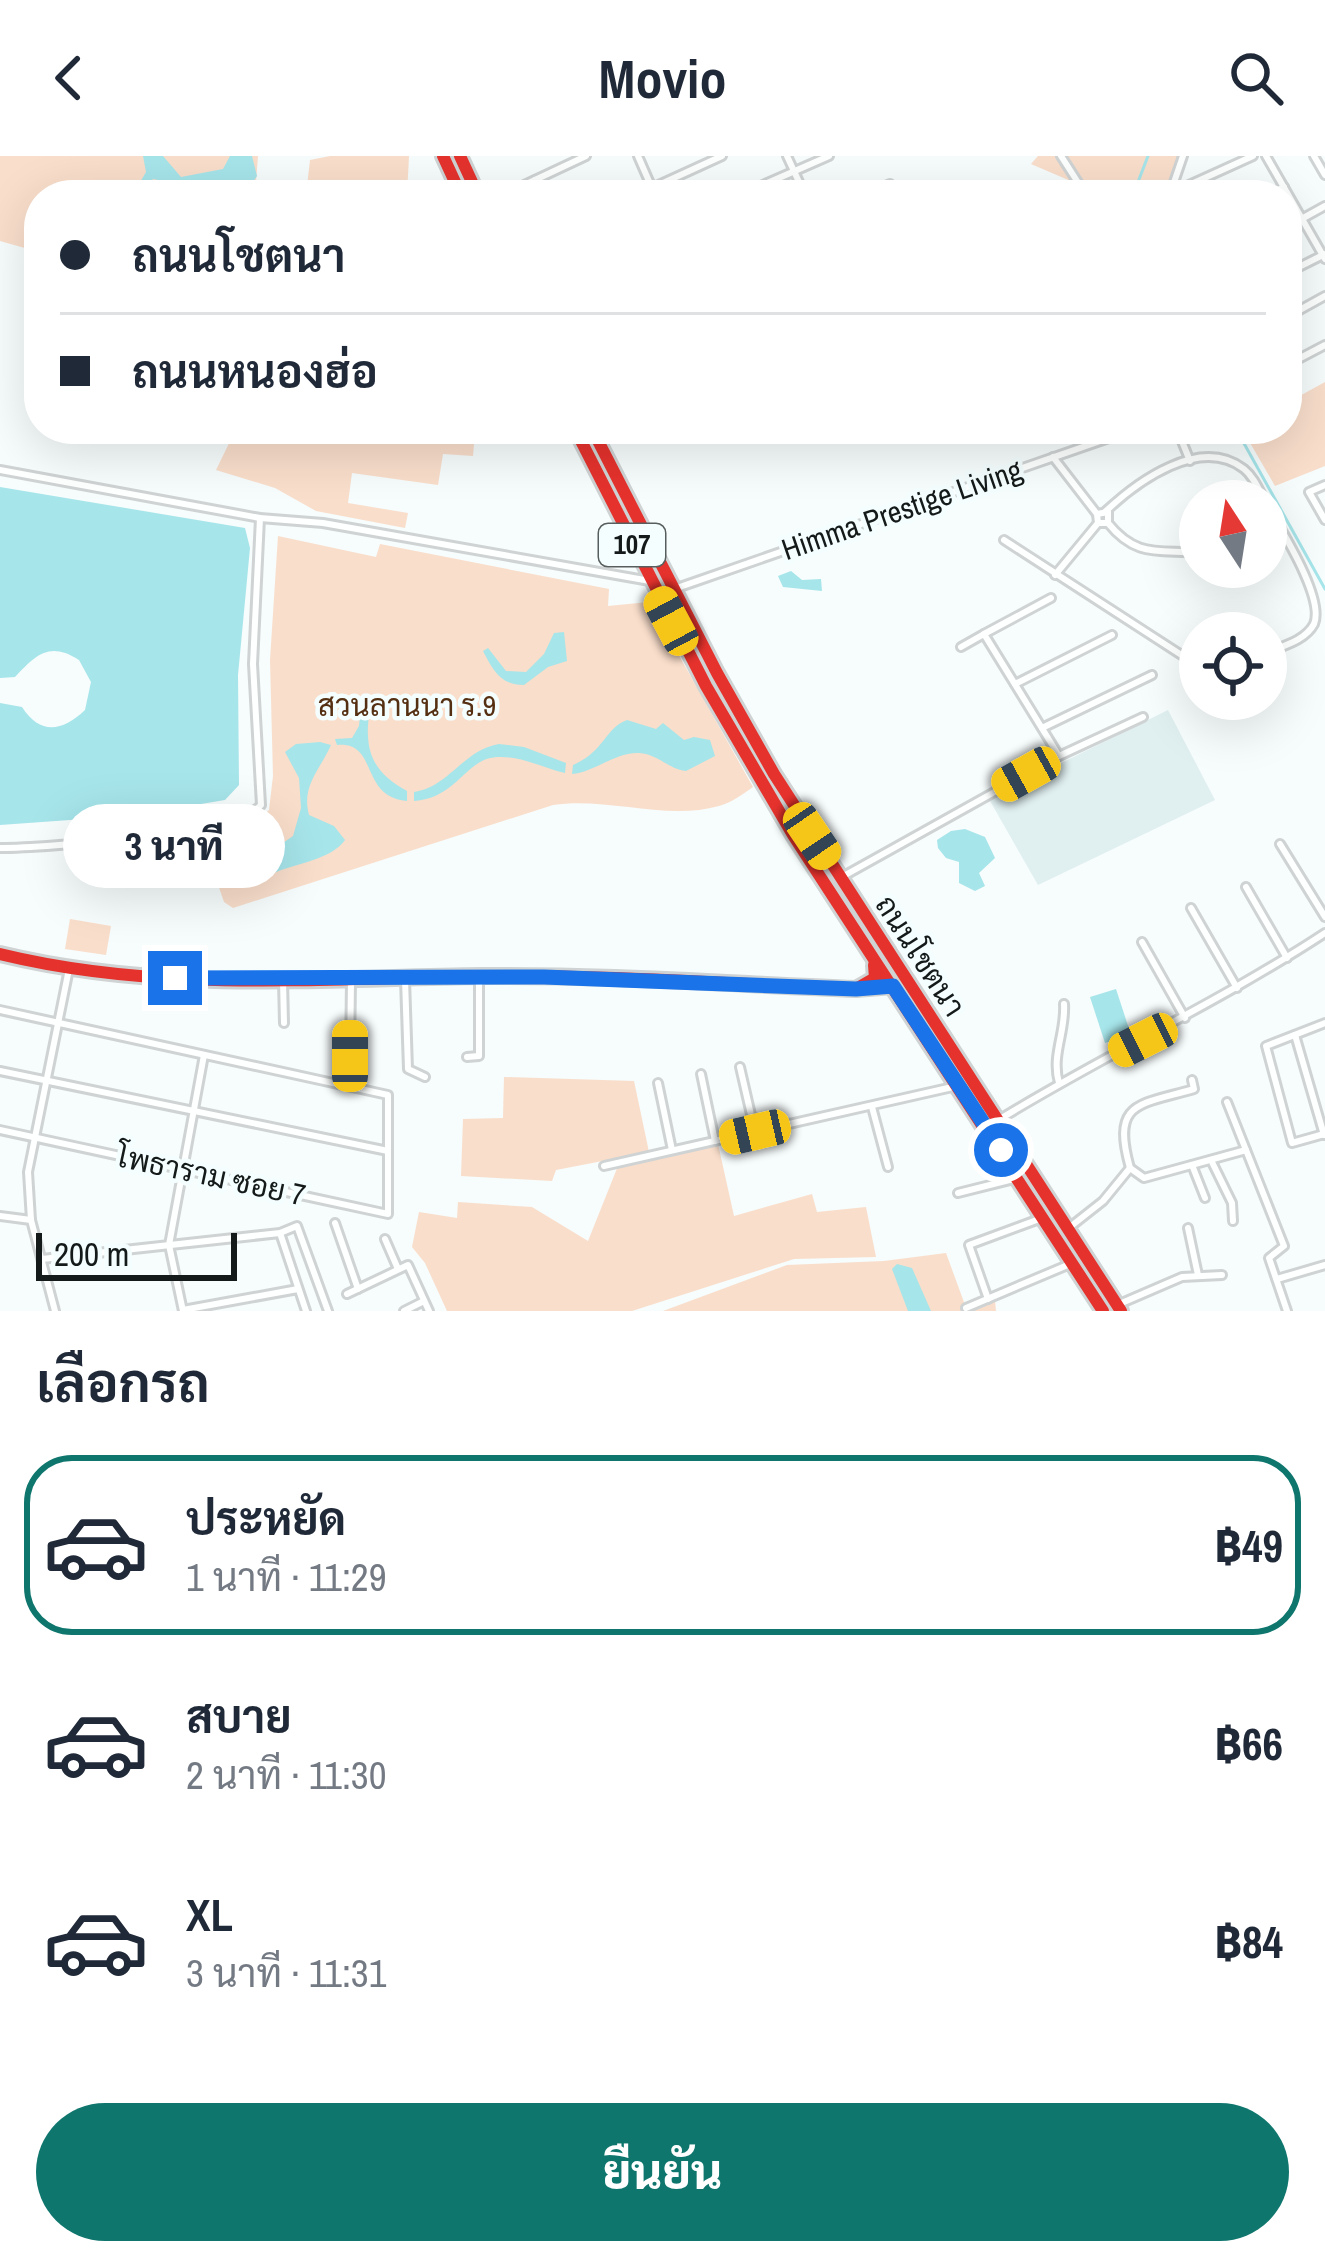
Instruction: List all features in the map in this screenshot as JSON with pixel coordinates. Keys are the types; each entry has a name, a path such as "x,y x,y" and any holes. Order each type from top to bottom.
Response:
{"main road":[{"name":"ถนนโชตนา","path":"582,444 706,686 800,831 841,878 1119,1308"},
{"name":"ถนนโชตนา","path":"600,444 800,831 872,956 1103,1311"},
{"path":"0,954 69,970 284,980 478,976 856,989 893,986 906,977"},
{"path":"856,989 875,978 872,956"}],"street":[{"path":"535,180 586,156"},
{"path":"672,180 722,156"},
{"path":"787,156 798,180"},
{"path":"774,180 829,156"},
{"path":"1199,180 1253,156"},
{"path":"1314,156 1325,175"},
{"path":"1324,256 1302,218 1325,206"},
{"name":"Himma Prestige Living","path":"674,590 1092,444"},
{"path":"1184,444 1190,461"},
{"path":"1053,457 1120,537 1148,551 1179,552"},
{"path":"1054,575 1100,516 1158,471 1190,461 1227,460 1254,480"},
{"path":"0,470 650,581"},
{"path":"1325,485 1309,492 1325,520"},
{"path":"0,848 170,832 254,814 261,805 253,664 260,518"},
{"path":"1004,541 1179,654"},
{"path":"1287,542 1315,593 1318,611 1304,637 1287,644"},
{"path":"961,647 1051,598"},
{"path":"984,634 1059,756"},
{"path":"1015,684 1112,634"},
{"path":"1042,728 1151,675"},
{"path":"841,878 1059,756 1143,717"},
{"path":"1280,844 1325,917"},
{"path":"1246,886 1287,958"},
{"path":"1191,908 1237,988"},
{"path":"1000,1119 1186,1018 1325,933"},
{"path":"1142,941 1186,1018"},
{"path":"55,1311 32,1220 28,1179 69,970"},
{"path":"467,1057 479,1056 478,976"},
{"path":"350,1056 351,979"},
{"path":"405,979 408,1069 425,1076"},
{"path":"284,980 284,1023"},
{"path":"1059,1083 1054,1065 1066,1021 1064,1004"},
{"path":"0,1010 388,1095 388,1151 0,1071"},
{"path":"1295,1035 1325,1135 1292,1143 1266,1046 1325,1023"},
{"path":"204,1054 169,1245 181,1311 298,1289"},
{"path":"740,1067 755,1132"},
{"path":"701,1073 715,1141"},
{"path":"1192,1080 1194,1089 1144,1104 1125,1120 1121,1135 1130,1168 1144,1178 1246,1150"},
{"path":"658,1083 672,1151"},
{"path":"604,1166 957,1086"},
{"path":"1227,1102 1284,1246 1269,1258 1287,1311"},
{"path":"872,1106 888,1167"},
{"name":"โพธาราม ซอย 7","path":"0,1130 388,1214 388,1151"},
{"path":"1211,1160 1232,1203 1233,1221"},
{"path":"1192,1165 1205,1198"},
{"path":"1070,1227 1103,1201 1130,1168"},
{"path":"958,1193 1019,1178"},
{"path":"0,1216 32,1220"},
{"path":"988,1298 969,1245 1045,1217"},
{"path":"334,1223 358,1288"},
{"path":"43,1259 280,1232 294,1226 301,1229 328,1311"},
{"path":"1188,1228 1198,1275"},
{"path":"280,1232 306,1311"},
{"path":"385,1239 398,1269"},
{"path":"966,1308 1074,1263"},
{"path":"347,1294 408,1264 429,1311"},
{"path":"1277,1280 1325,1265"},
{"path":"1119,1308 1182,1277 1222,1275"},
{"path":"404,1311 424,1301"}],"shaded area":[{"path":"1168,710 1215,800 1038,885 989,799"}],"green space":[{"path":"0,156 258,156 256,180 24,180 24,248 0,241"},
{"path":"409,156 408,180 308,180 310,160"},
{"path":"1038,156 1178,156 1170,180 1068,180 1031,164"},
{"path":"1325,382 1325,466 1287,481 1272,480 1251,444 1302,444 1302,395"},
{"path":"229,444 474,444 473,456 443,454 438,485 352,473 348,503 408,513 405,528 316,511 275,488 216,470"},
{"name":"สวนลานนา ร.9","path":"278,536 376,557 380,544 609,589 608,606 649,602 753,787 728,803 699,810 553,805 233,908 224,902 201,835 253,825 269,810 273,776 270,660"},
{"path":"70,919 111,926 106,955 65,949"},
{"path":"504,1077 634,1081 649,1152 556,1170 552,1181 461,1176 463,1119 503,1118"},
{"path":"718,1144 734,1216 812,1194 817,1212 866,1207 876,1257 794,1259 632,1311 447,1311 425,1263 412,1247 419,1212 457,1218 458,1202 532,1207 588,1241 618,1166"},
{"path":"946,1253 965,1305 995,1301 996,1311 663,1311 787,1265"}],"water":[{"path":"143,156 163,156 181,177 223,169 230,156 252,156 257,176 254,180 141,180 146,172"},
{"path":"0,487 245,528 250,548 238,675 239,785 225,800 126,816 0,825 0,703 22,707 44,726 60,726 85,710 91,682 79,660 51,651 15,677 0,678"},
{"path":"791,571 802,580 821,579 822,591 783,587 778,576"},
{"path":"564,632 567,661 548,667 524,685 503,679 483,651 488,648 506,671 526,672 544,654 554,633"},
{"path":"361,706 368,706 369,746 375,763 407,791 407,801 382,790 359,752 337,745 335,739 352,738"},
{"path":"627,720 656,729 663,723 684,740 710,740 715,756 686,771 646,754 630,754 572,774 573,765"},
{"path":"296,744 331,745 310,787 309,815 334,826 345,840 322,857 274,873 264,856 293,836 301,808 299,778 285,752"},
{"path":"499,744 524,747 566,763 565,773 515,758 487,759 441,793 414,801 414,792 437,783 475,753"},
{"path":"965,829 985,837 995,858 979,873 985,886 975,891 959,883 959,862 946,858 938,848 937,840"},
{"path":"1116,989 1131,1035 1105,1043 1090,997"},
{"path":"897,1264 912,1268 931,1311 908,1311 892,1269"}],"waterway":[{"path":"1139,180 1148,156"},
{"path":"1244,444 1325,589"}],"traffic: jam":[{"path":"443,156 454,180"},
{"path":"460,156 471,180"},
{"path":"583,444 706,686 793,835 1103,1311"},
{"path":"600,444 774,774 1121,1311"},
{"path":"0,954 60,966 180,979 529,976 856,989 893,986"},
{"path":"856,989 875,978 874,965"}],"route":[{"path":"175,978 478,976 856,989 893,986 1001,1150"}]}
